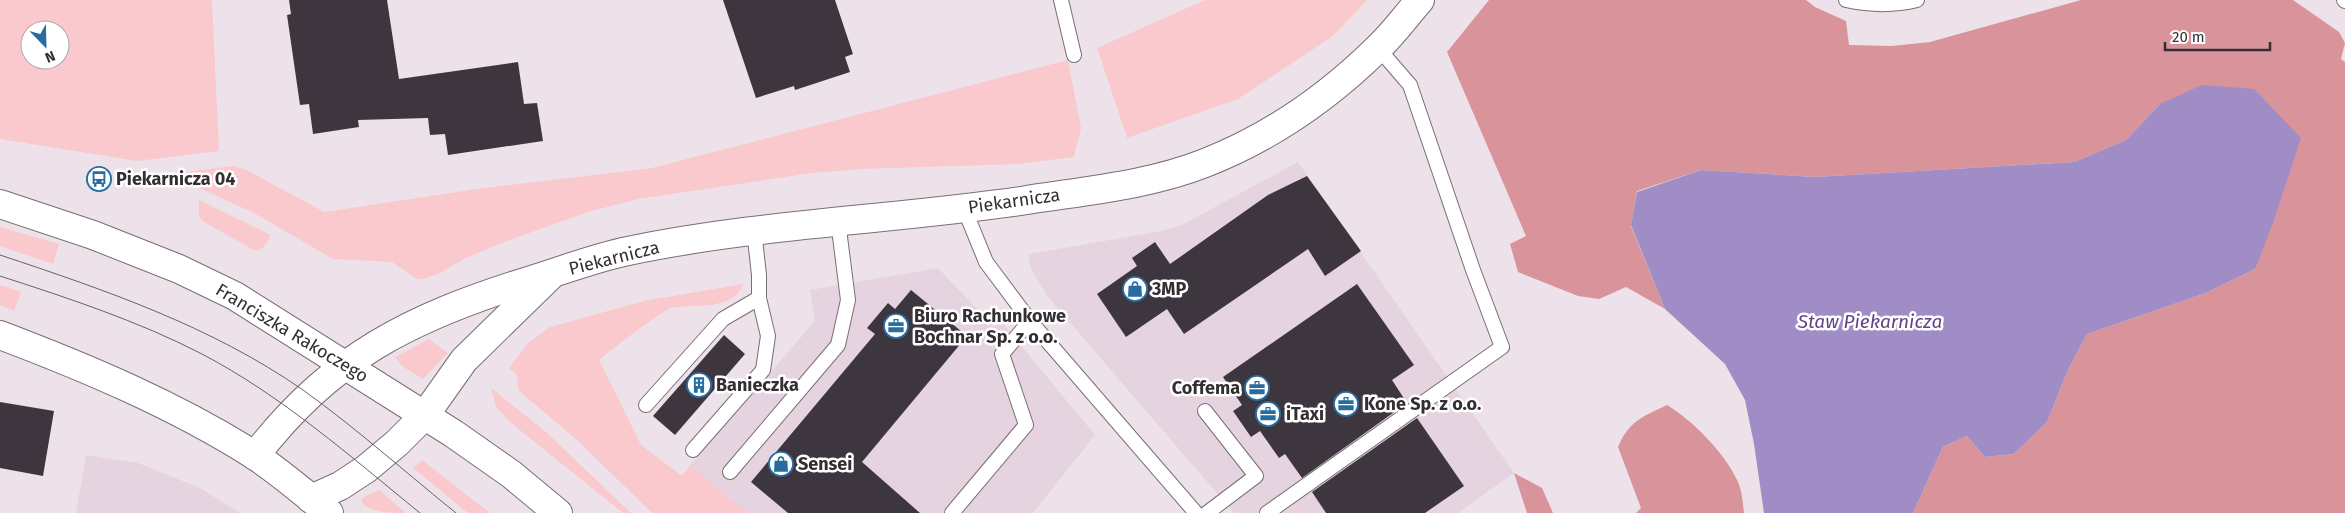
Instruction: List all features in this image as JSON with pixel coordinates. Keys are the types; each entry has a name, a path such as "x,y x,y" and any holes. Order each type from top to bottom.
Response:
{"street":[{"name":"Piekarnicza","path":"255,456 291,411 345,364 417,321 472,298 553,273 626,252 754,230 964,208 1106,188 1159,178 1202,164 1275,128 1326,93 1378,48 1420,0"},
{"name":"Franciszka Rakoczego","path":"0,204 93,235 179,269 235,296 425,415 511,474 558,513"},
{"name":"Piekarnicza","path":"320,506 340,486 366,469 425,415 464,360 553,273"},
{"path":"0,335 129,388 174,410 255,456 320,506"}],"lane":[{"path":"1061,0 1074,55"},
{"path":"1846,0 1865,4 1903,4 1916,0"},
{"path":"1267,513 1502,347 1473,270 1410,85 1378,48"},
{"path":"964,208 986,262 1030,321 1196,513"},
{"path":"730,472 838,345 848,300 838,221"},
{"path":"693,450 762,370 768,336 759,298 759,275 754,230"},
{"path":"646,405 723,319 759,298"},
{"path":"952,513 1026,425 1002,354 1030,321"},
{"path":"1205,411 1256,476 1207,513"}],"shaded area":[{"path":"0,0 212,0 219,151 137,161 0,139"},
{"path":"1205,0 1367,0 1333,36 1238,99 1127,138 1097,48"},
{"path":"1489,0 1806,0 1815,7 1846,21 1849,45 1892,46 1930,42 2081,0 2293,0 2339,32 2345,43 2341,59 2345,62 2345,513 1913,513 1943,447 1967,436 1985,457 2014,454 2047,422 2068,370 2087,334 2206,293 2255,269 2160,104 2126,140 2074,162 1815,177 1701,170 1637,191 1631,226 1665,309 1626,287 1599,299 1578,296 1518,272 1510,244 1526,236 1447,52"},
{"path":"1068,60 1081,128 1074,157 1018,164 861,169 812,173 638,199 588,212 504,242 464,259 438,274 423,279 417,279 392,262 333,259 254,213 177,178 177,173 233,166 245,169 324,212 484,188 652,168"},
{"path":"1298,162 1514,473 1458,513 1234,513 1047,296 1031,269 1028,254 1157,232 1182,225"},
{"path":"199,200 271,235 263,248 257,251 254,250 204,222 199,217"},
{"path":"0,227 59,244 53,264 0,246"},
{"path":"938,268 994,327 1000,320 1095,435 1033,513 748,513 690,465 815,321 810,290"},
{"path":"743,284 738,293 722,303 671,308 665,311 599,360 641,445 682,476 690,465 748,513 652,513 578,441 518,390 517,375 509,368 529,342 550,327 644,301"},
{"path":"0,285 21,292 14,311 0,305"},
{"path":"429,339 448,353 423,379 402,366 395,357"},
{"path":"491,388 546,432 631,513 623,513 511,423 496,407"},
{"path":"1667,405 1687,419 1717,449 1733,471 1742,497 1744,513 1636,513 1641,508 1618,447 1632,425"},
{"path":"86,455 138,463 200,488 240,513 76,513"},
{"path":"422,460 490,513 468,513 413,468"},
{"path":"1514,473 1542,488 1553,513 1527,513"},
{"path":"379,490 406,513 375,510 369,508 361,501 362,498"}],"water":[{"name":"Staw Piekarnicza","path":"2202,85 2254,89 2301,138 2274,220 2255,269 2206,293 2087,334 2068,370 2047,422 2014,454 1985,457 1967,436 1943,447 1913,513 1764,513 1754,444 1745,400 1725,364 1665,309 1631,225 1637,192 1701,170 1815,177 2074,162 2126,140 2160,104"}],"building":[{"path":"289,0 387,0 399,79 518,62 524,104 537,103 543,141 448,155 445,134 430,135 428,118 358,120 359,127 313,134 309,104 300,105 287,15 291,14"},
{"path":"723,0 835,0 853,54 845,57 850,72 795,90 794,86 756,98"},
{"path":"1307,176 1361,251 1325,276 1308,249 1184,334 1167,309 1126,337 1097,294 1137,266 1132,258 1155,242 1170,264 1268,195"},
{"path":"1357,284 1414,365 1392,380 1407,403 1302,478 1285,454 1279,458 1260,431 1251,437 1233,411 1242,405 1223,377"},
{"path":"911,290 967,336 862,462 920,513 788,513 751,482 875,334 867,328 888,303 895,309"},
{"name":"Banieczka","path":"724,335 745,354 675,435 653,416"},
{"path":"0,402 54,411 43,476 0,468"},
{"path":"1417,418 1464,486 1425,513 1326,513 1312,492"}],"tram line":[{"path":"0,255 118,296 194,328 268,367 342,419 456,513"},
{"path":"0,276 128,321 202,354 288,408 420,513"}],"place":[{"name":"Piekarnicza 04","path":"99,179"},
{"name":"3MP","path":"1135,289"},
{"name":"Biuro Rachunkowe Bochnar Sp. z o.o.","path":"896,326"},
{"name":"Banieczka","path":"699,385"},
{"name":"Coffema","path":"1257,388"},
{"name":"Kone Sp. z o.o.","path":"1346,404"},
{"name":"iTaxi","path":"1268,414"},
{"name":"Sensei","path":"781,464"}]}
